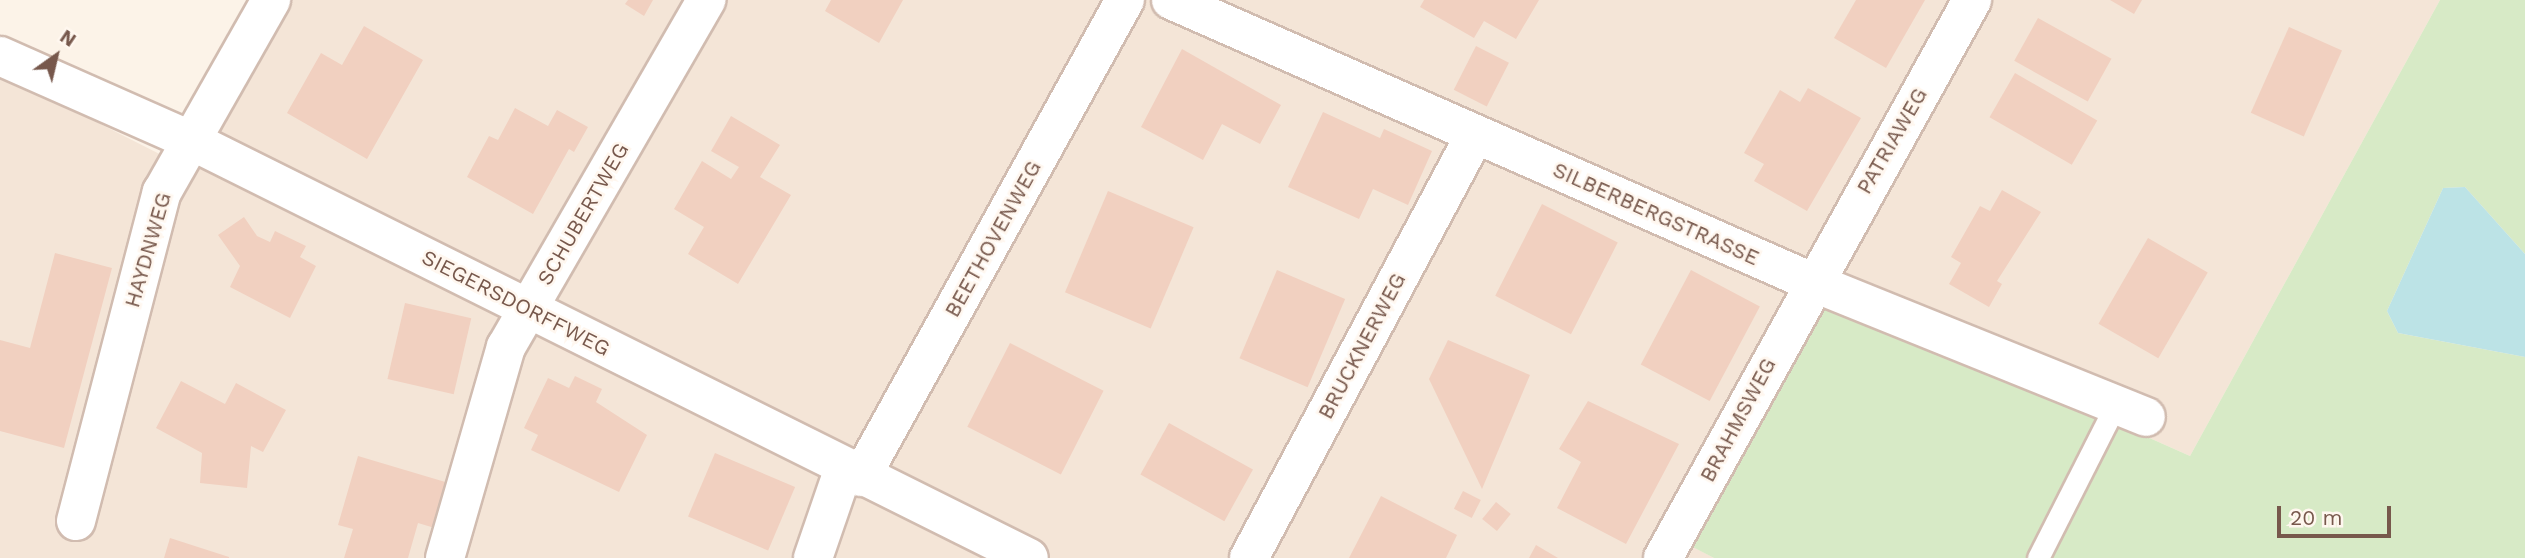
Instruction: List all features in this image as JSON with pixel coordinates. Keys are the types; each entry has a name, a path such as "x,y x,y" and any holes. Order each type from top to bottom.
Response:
{"street":[{"name":"HAYDNWEG","path":"76,521 162,192 271,0"},
{"name":"SCHUBERTWEG","path":"445,558 506,347 706,0"},
{"name":"BEETHOVENWEG","path":"813,558 852,473 1125,0"},
{"name":"SILBERBERGSTRASSE","path":"1171,0 1812,282 2131,411"},
{"name":"PATRIAWEG","path":"1812,282 1972,0"},
{"name":"SIEGERSDORFFWEG","path":"0,55 190,140 852,473 1029,558"},
{"name":"BRUCKNERWEG","path":"1249,558 1475,135"},
{"name":"BRAHMSWEG","path":"1663,558 1812,282"}],"lane":[{"path":"2038,558 2131,411"}],"shaded area":[{"path":"292,0 2440,0 2190,456 1821,292 1688,544 1714,558 0,558 0,73 191,170"}],"green space":[{"path":"2440,0 2525,0 2525,254 2465,187 2443,188 2387,311 2398,333 2525,357 2525,558 1714,558 1687,544 1821,292 2190,456"}],"water":[{"path":"2465,187 2525,254 2525,357 2398,333 2387,311 2443,188"}],"building":[{"path":"628,0 653,0 644,16 625,4"},
{"path":"831,0 903,0 879,43 825,11"},
{"path":"1424,0 1539,0 1516,39 1484,21 1474,38 1420,7"},
{"path":"1856,0 1925,0 1886,68 1834,38"},
{"path":"2110,0 2142,0 2134,14"},
{"path":"2038,18 2111,59 2088,102 2014,61"},
{"path":"364,26 423,60 367,159 287,113 321,53 342,65"},
{"path":"2289,27 2342,51 2304,136 2251,113"},
{"path":"1476,46 1509,63 1487,106 1454,90"},
{"path":"1182,49 1281,105 1260,144 1222,124 1203,160 1141,127"},
{"path":"2015,73 2097,120 2072,165 1990,117"},
{"path":"1808,88 1861,118 1807,211 1754,181 1764,164 1744,153 1780,90 1800,102"},
{"path":"515,108 548,126 557,110 588,127 574,152 569,149 533,214 467,177 489,136 498,140"},
{"path":"1323,112 1380,138 1384,129 1432,151 1408,205 1373,189 1359,219 1288,187"},
{"path":"731,116 780,145 760,177 791,195 738,284 688,254 704,227 674,209 702,161 731,179 739,167 711,151"},
{"path":"2002,190 2041,212 1997,281 2002,284 1989,307 1949,284 1961,263 1951,257 1980,206 1990,211"},
{"path":"1108,191 1194,227 1151,329 1065,292"},
{"path":"1542,204 1618,243 1571,334 1495,296"},
{"path":"244,217 257,236 270,242 275,231 306,246 300,257 316,266 290,318 230,287 240,266 218,235"},
{"path":"2148,238 2208,272 2158,358 2098,324"},
{"path":"55,253 112,268 64,448 0,431 0,340 30,348"},
{"path":"1277,270 1345,299 1308,387 1239,358"},
{"path":"1691,270 1760,307 1710,401 1641,364"},
{"path":"405,303 471,318 454,394 387,379"},
{"path":"1448,340 1530,375 1482,489 1429,379"},
{"path":"1010,343 1104,391 1061,474 967,427"},
{"path":"575,376 602,389 596,402 647,435 619,492 531,450 538,435 524,428 548,378 569,388"},
{"path":"181,381 225,404 236,383 286,410 263,452 251,446 247,488 200,483 202,453 156,428"},
{"path":"1588,401 1679,444 1626,544 1557,508 1581,462 1559,449"},
{"path":"1169,423 1253,470 1224,521 1140,475"},
{"path":"715,453 795,487 768,551 688,517"},
{"path":"358,456 452,484 438,529 418,523 408,558 344,558 353,529 338,525"},
{"path":"1463,491 1481,500 1472,518 1454,509"},
{"path":"1381,496 1457,535 1446,558 1349,558"},
{"path":"1496,502 1511,514 1497,531 1482,519"},
{"path":"170,538 229,557 229,558 164,558"},
{"path":"1536,545 1558,558 1529,558"}]}
